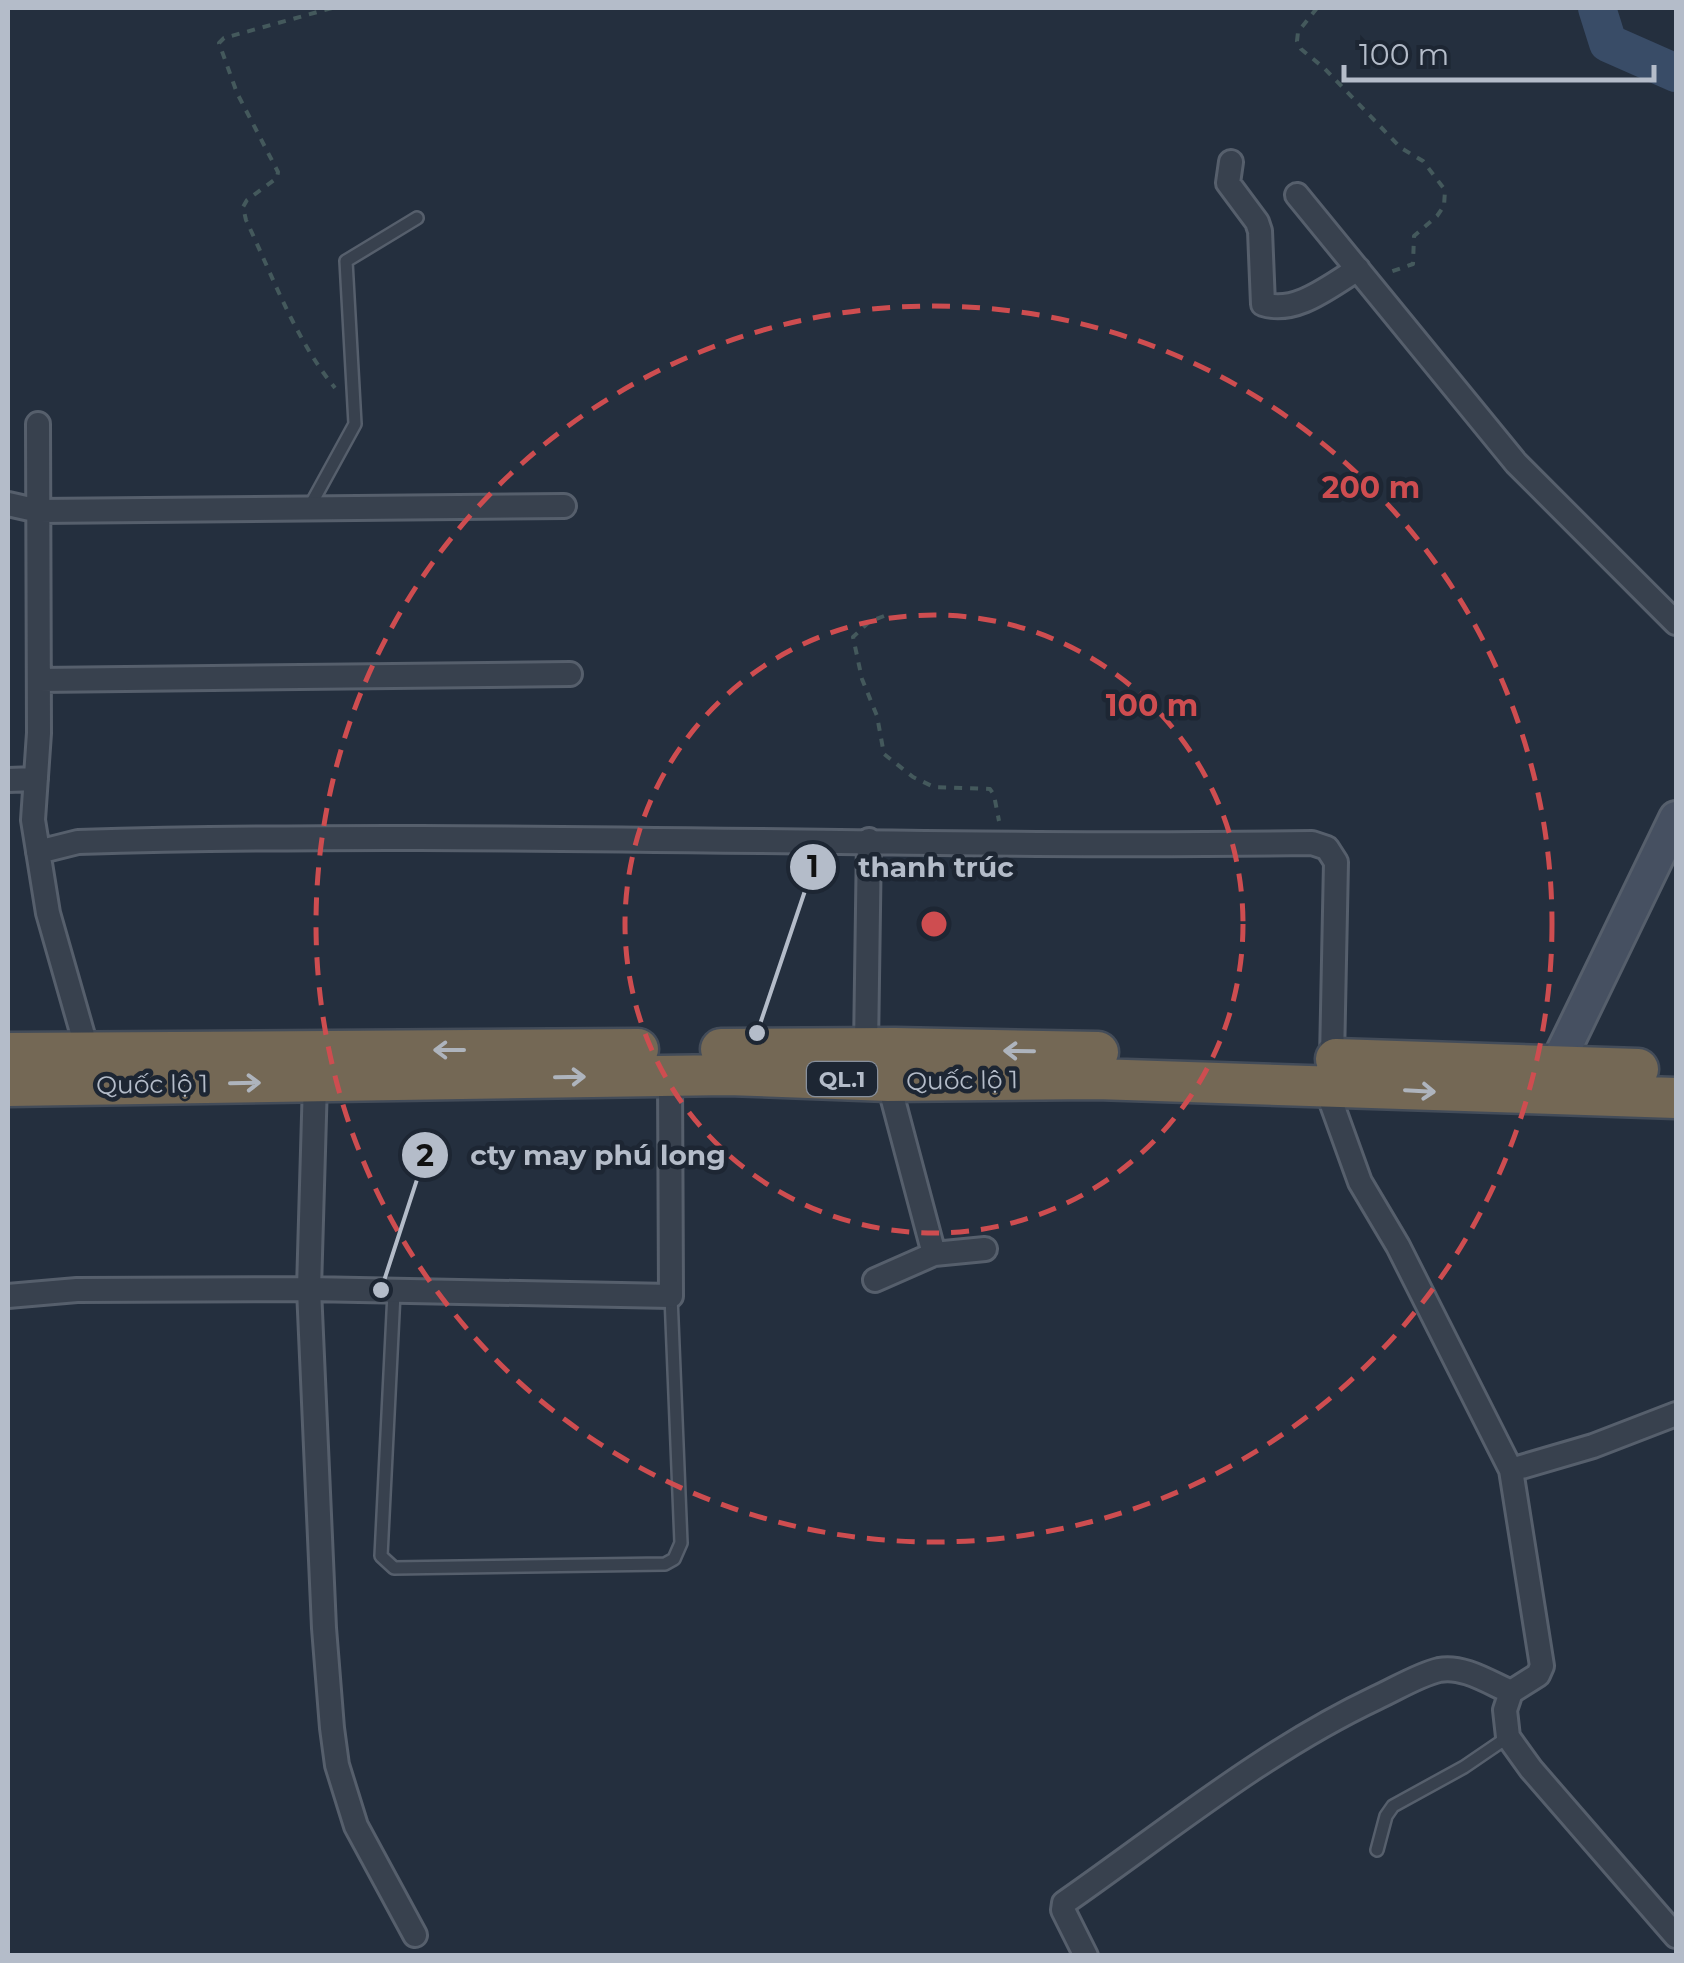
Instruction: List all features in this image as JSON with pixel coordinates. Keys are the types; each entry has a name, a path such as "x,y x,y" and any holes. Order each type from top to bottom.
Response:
{"highway":[{"name":"Quốc lộ 1","path":"8,1054 877,1064 1096,1079 1556,1066 1676,1070"},
{"name":"Quốc lộ 1","path":"8,1086 670,1076 877,1064"},
{"name":"Quốc lộ 1","path":"1328,1072 1457,1093 1676,1098"}],"street":[{"path":"1231,162 1228,183 1260,231 1264,304 1298,304 1358,269"},
{"path":"1297,195 1516,463 1676,623"},
{"path":"38,424 39,680 33,820 48,913 88,1053"},
{"path":"8,504 39,510 564,506"},
{"path":"39,680 570,674"},
{"path":"8,780 36,779"},
{"path":"1556,1066 1676,818"},
{"path":"38,852 78,842 438,836 791,844 869,840 1312,843 1327,848 1336,862 1328,1072 1360,1182 1398,1246 1511,1470 1542,1666 1538,1675 1511,1692 1504,1724 1508,1737 1676,1936"},
{"path":"869,840 877,1064 934,1254"},
{"path":"8,1296 76,1290 309,1289 671,1296 670,1076"},
{"path":"315,1082 309,1289 324,1628 337,1765 356,1826 414,1935"},
{"path":"875,1280 934,1254 985,1249"},
{"path":"1511,1470 1594,1446 1676,1414"},
{"path":"1086,1956 1067,1920 1064,1903 1238,1777 1348,1711 1442,1669 1470,1673 1511,1692"}],"lane":[{"path":"309,508 355,424 346,261 417,218"},
{"path":"394,1293 381,1556 394,1568 665,1564 674,1558 681,1544 671,1296"},
{"path":"1377,1850 1386,1816 1393,1806 1464,1767 1508,1737"}],"path":[{"path":"332,8 224,38 219,43 237,94 278,172 277,178 247,200 243,207 246,220 318,367 354,411"},
{"path":"1316,8 1298,32 1296,41 1300,49 1324,68 1401,148 1423,161 1445,190 1444,206 1414,236 1413,264 1384,274 1376,291"},
{"path":"884,616 869,622 853,637 862,679 878,716 884,754 902,770 934,788 990,789 1003,843"}],"waterway":[{"path":"1597,8 1608,43 1676,73"}],"place":[{"name":"thanh trúc","path":"757,1033"},
{"name":"cty may phú long","path":"381,1290"}]}
